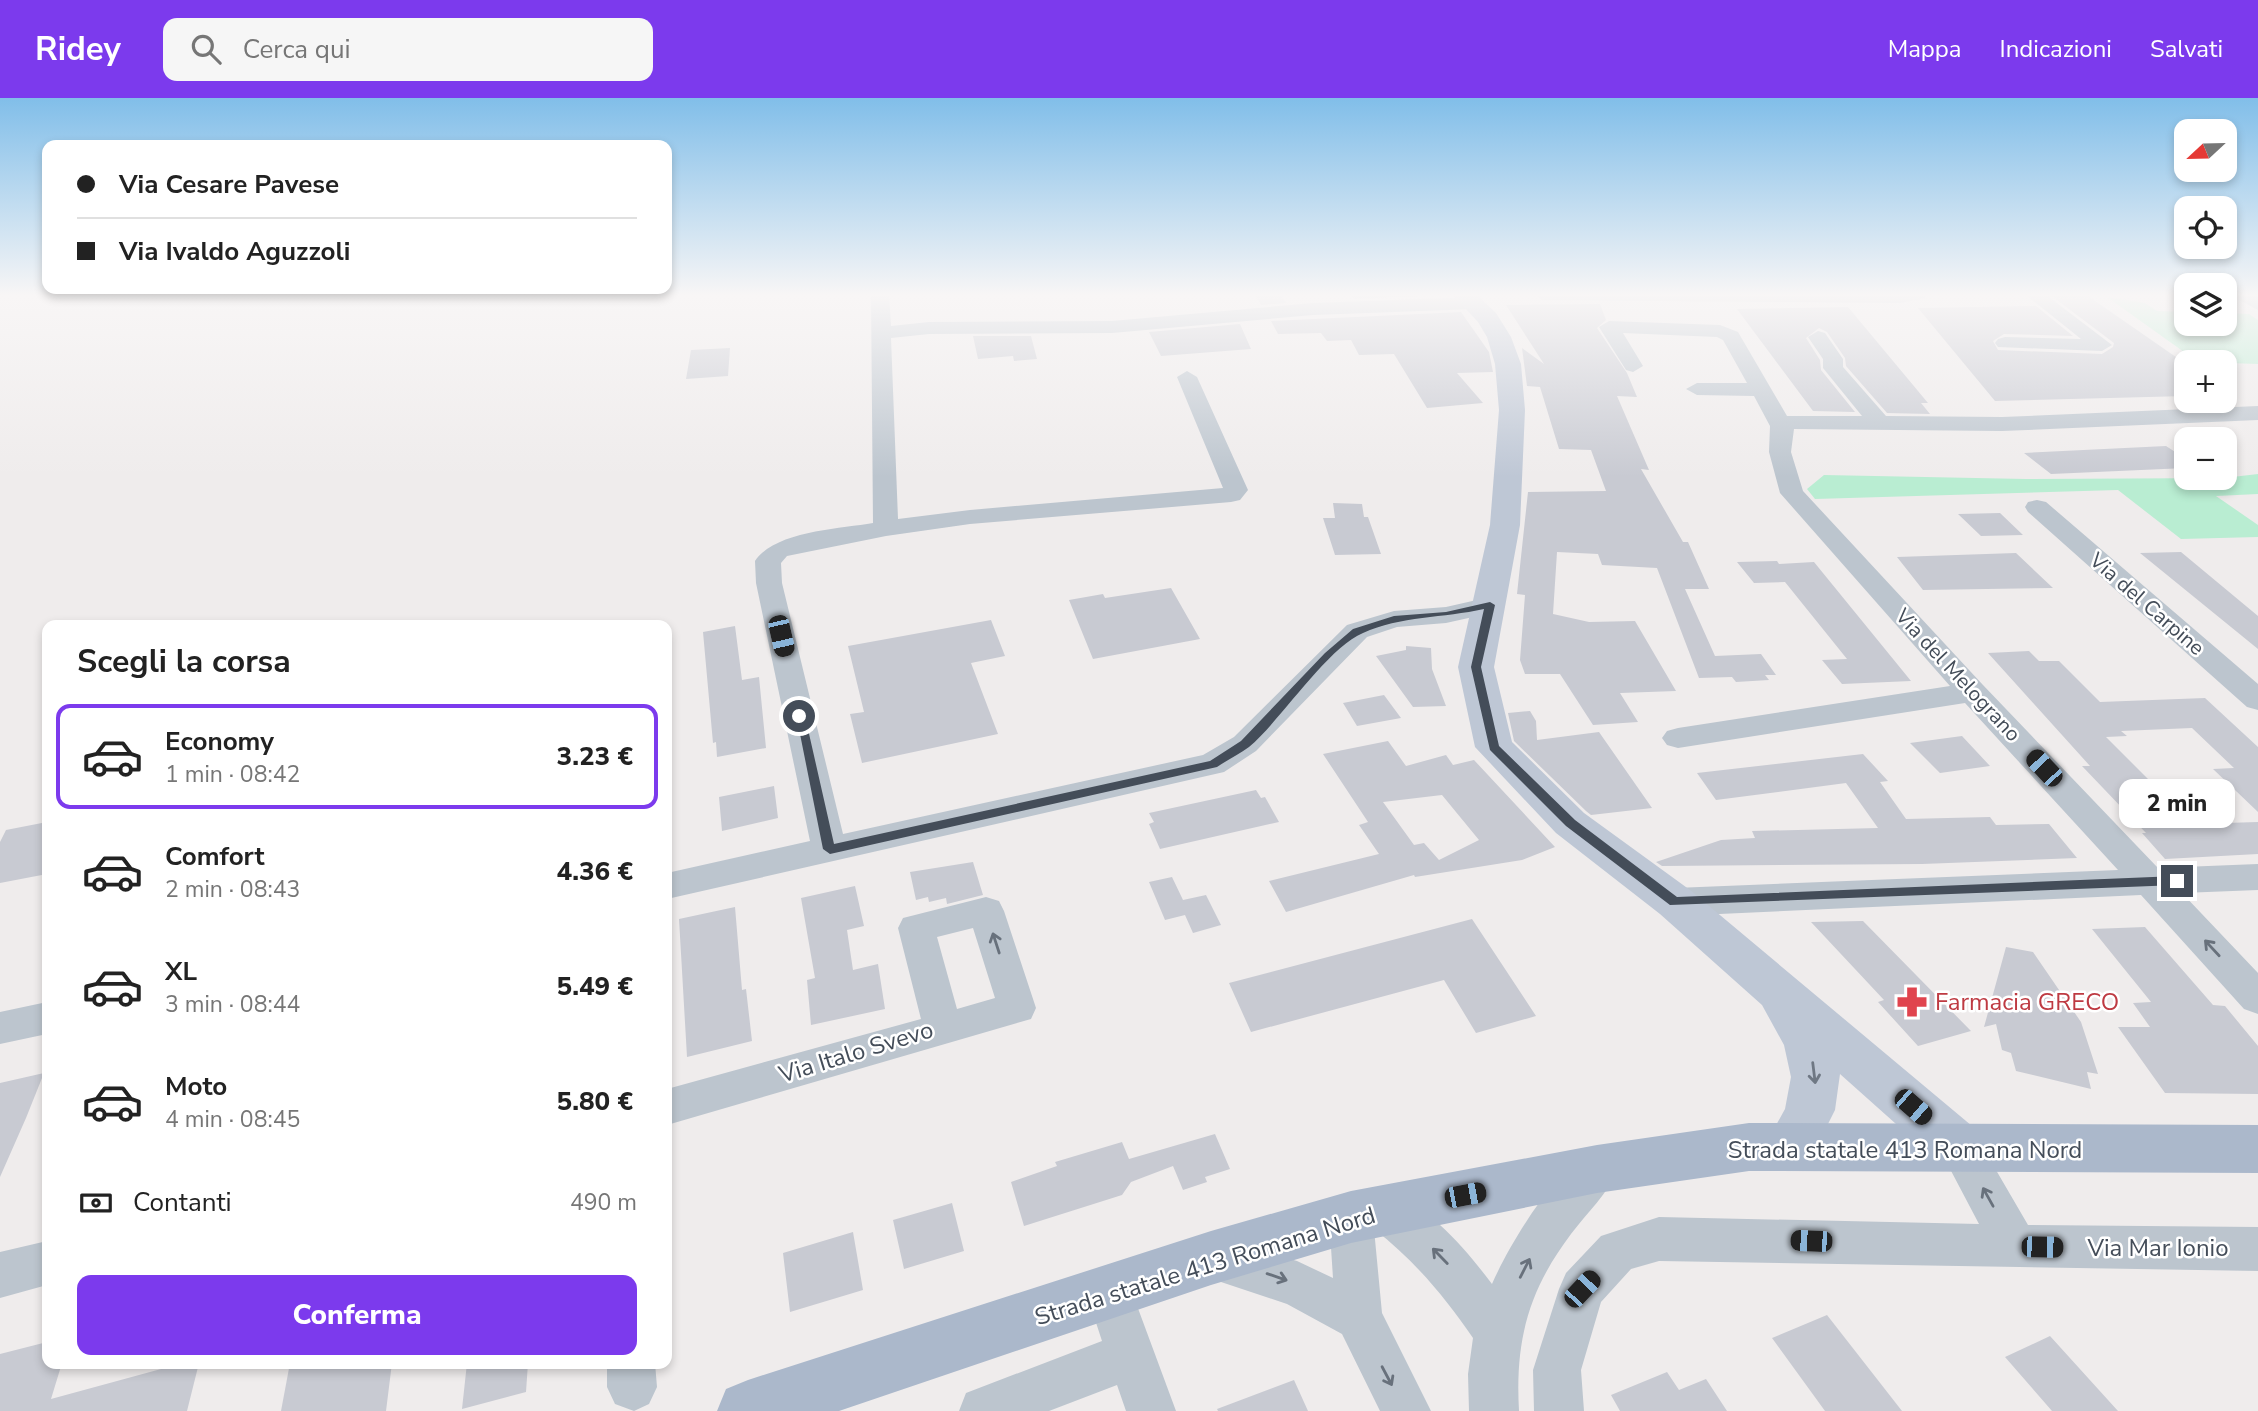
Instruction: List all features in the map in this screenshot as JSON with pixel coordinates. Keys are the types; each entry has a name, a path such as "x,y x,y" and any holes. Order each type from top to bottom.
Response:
{"main road":[{"name":"Strada statale 413 Romana Nord","path":"748,1411 1211,1258 1369,1214 1597,1169 1749,1147 2258,1149"}],"street":[{"path":"881,355 886,528"},
{"path":"1505,355 1512,410 1505,525 1476,667 1494,747 1570,823 1675,902 1960,1148 2016,1247"},
{"name":"Via del Melograno","path":"1626,355 1633,366"},
{"name":"Via del Melograno","path":"1742,355 1781,426 1780,452 1792,493 1972,692 2258,998"},
{"path":"1830,355 1833,368 1881,423"},
{"path":"830,849 769,583 768,561 778,551 795,545 886,528 970,517 1231,495 1236,490 1186,377"},
{"path":"1697,389 1763,390"},
{"path":"1781,426 1791,422 2002,425 2258,413"},
{"name":"Via del Carpine","path":"2037,506 2258,700"},
{"path":"672,885 1213,764 1245,744 1329,656 1357,631 1394,619 1446,615 1490,605"},
{"path":"1678,738 1972,692"},
{"path":"1675,902 2258,877"},
{"name":"Via Italo Svevo","path":"672,1106 943,1029 1017,1008 986,911 916,928 943,1029"},
{"path":"1739,956 1799,1026 1815,1068 1814,1105 1790,1147"},
{"path":"0,1028 42,1019"},
{"path":"1493,1411 1490,1367 1496,1329 1540,1238 1597,1169"},
{"path":"1405,1411 1359,1317 1369,1214 1424,1240 1454,1271 1496,1329"},
{"name":"Via Mar Ionio","path":"1559,1411 1557,1370 1582,1289 1617,1252 1659,1239 2016,1247 2258,1248"},
{"path":"1211,1258 1297,1284 1359,1317"},
{"path":"0,1275 42,1264"},
{"path":"1109,1292 1151,1411"},
{"path":"984,1411 1131,1355"}],"green space":[{"path":"2237,355 2258,355 2258,364 2237,363"},
{"path":"2258,474 2258,494 2216,496 2258,525 2258,537 2181,539 2118,490 1815,499 1807,489 1824,475 2026,479 2174,478 2174,490 2237,490 2237,476"}],"building":[{"path":"690,355 729,355 728,376 686,379"},
{"path":"977,355 1036,355 1037,359 1014,361 1013,356 978,359"},
{"path":"1395,355 1490,355 1493,372 1457,373 1483,403 1427,408"},
{"path":"1523,355 1532,355 1544,364 1538,355 1615,355 1627,373 1637,397 1617,396 1649,470 1641,469 1683,542 1688,542 1709,589 1685,589 1715,656 1761,654 1776,675 1765,675 1769,680 1736,682 1732,677 1699,678 1657,568 1602,565 1598,554 1557,552 1553,614 1589,622 1635,621 1676,691 1620,693 1638,722 1593,725 1560,674 1525,674 1520,660 1525,595 1517,594 1528,492 1606,491 1591,450 1559,449 1540,387 1527,386"},
{"path":"1771,355 1817,355 1821,370 1855,412 1813,411"},
{"path":"1843,355 1888,355 1928,403 1921,403 1930,414 1887,413 1846,366"},
{"path":"1957,355 2173,355 2174,396 1995,401"},
{"path":"2166,446 2174,451 2174,469 2051,474 2024,453"},
{"path":"1333,503 1362,504 1364,517 1368,517 1381,554 1335,555 1323,518 1335,518"},
{"path":"2000,513 2023,535 1981,536 1958,514"},
{"path":"2181,552 2258,616 2258,649 2140,553"},
{"path":"2016,553 2053,588 1923,590 1897,557"},
{"path":"1777,561 1779,564 1814,562 1911,681 1842,684 1822,660 1847,659 1785,582 1754,583 1737,562"},
{"path":"1171,588 1200,639 1093,659 1069,600 1103,594 1105,598"},
{"path":"991,620 1005,656 971,663 998,734 862,763 850,714 864,712 848,646"},
{"path":"735,626 742,680 759,677 766,748 717,757 716,742 713,743 703,632"},
{"path":"1406,646 1431,648 1432,669 1446,706 1413,707 1376,656 1406,650"},
{"path":"2029,651 2039,661 2059,661 2100,702 2205,698 2258,747 2258,812 2213,769 2234,768 2192,728 2121,731 2127,736 2106,737 2193,824 2258,822 2258,854 2165,859 2142,833 2146,833 2082,766 2090,766 1988,653"},
{"path":"1384,695 1401,718 1357,726 1343,703"},
{"path":"1530,711 1536,721 1537,740 1599,732 1652,808 1591,815 1514,741 1508,713"},
{"path":"1962,736 1990,766 1940,773 1910,743"},
{"path":"1388,741 1406,766 1446,755 1453,765 1474,760 1555,847 1522,860 1415,877 1414,875 1286,912 1269,881 1379,854 1359,825 1368,822 1323,754","holes":["1442,795 1479,840 1439,860 1424,843 1414,845 1383,802"]},
{"path":"1863,754 1888,781 1880,782 1906,819 1990,817 1996,825 2049,824 2077,858 1922,864 1662,866 1656,862 1721,840 1755,838 1752,831 1878,828 1846,783 1716,800 1697,773"},
{"path":"774,786 778,818 722,831 719,797"},
{"path":"1256,790 1261,798 1265,797 1279,822 1160,849 1149,824 1154,822 1149,813"},
{"path":"42,823 42,875 0,883 0,842 6,830"},
{"path":"973,862 983,895 947,904 946,898 929,902 928,897 916,900 910,872"},
{"path":"1172,877 1183,900 1206,895 1221,925 1193,933 1185,915 1165,920 1149,882"},
{"path":"855,886 864,926 847,930 853,970 878,964 885,1009 811,1025 807,980 815,978 801,898"},
{"path":"735,907 742,990 746,989 752,1041 687,1057 679,919"},
{"path":"1472,919 1536,1016 1476,1033 1444,980 1251,1032 1229,983"},
{"path":"1863,921 1971,1031 1918,1046 1878,1002 1884,1000 1811,922"},
{"path":"2145,927 2213,1005 2225,1006 2258,1046 2258,1094 2165,1093 2118,1027 2150,1027 2133,1003 2151,1002 2092,929"},
{"path":"2006,947 2033,952 2081,1022 2098,1074 2087,1072 2091,1089 2016,1071 2011,1053 2002,1050 1996,1024 1984,1027"},
{"path":"42,1073 0,1177 0,1083"},
{"path":"1215,1134 1230,1169 1205,1177 1207,1182 1183,1190 1173,1166 1131,1182 1122,1195 1024,1226 1011,1182 1057,1166 1055,1162 1122,1142 1129,1159"},
{"path":"952,1203 964,1251 904,1269 893,1220"},
{"path":"853,1232 863,1290 790,1312 783,1253"},
{"path":"1827,1315 1902,1411 1825,1411 1772,1338"},
{"path":"2050,1336 2118,1411 2052,1411 2005,1357"},
{"path":"42,1343 42,1369 60,1369 51,1399 161,1369 198,1369 187,1411 0,1411 0,1354"},
{"path":"289,1369 391,1369 386,1411 281,1411"},
{"path":"466,1369 528,1369 526,1392 462,1409"},
{"path":"1667,1372 1679,1390 1706,1379 1727,1411 1620,1411 1611,1395"},
{"path":"1294,1380 1308,1411 1217,1409"}],"place":[{"name":"Farmacia GRECO","path":"1912,1002"}],"route":[{"path":"799,716 830,849 1213,764 1245,744 1329,656 1357,631 1394,619 1446,615 1490,605 1476,667 1494,747 1570,823 1675,902 2177,881"}]}
